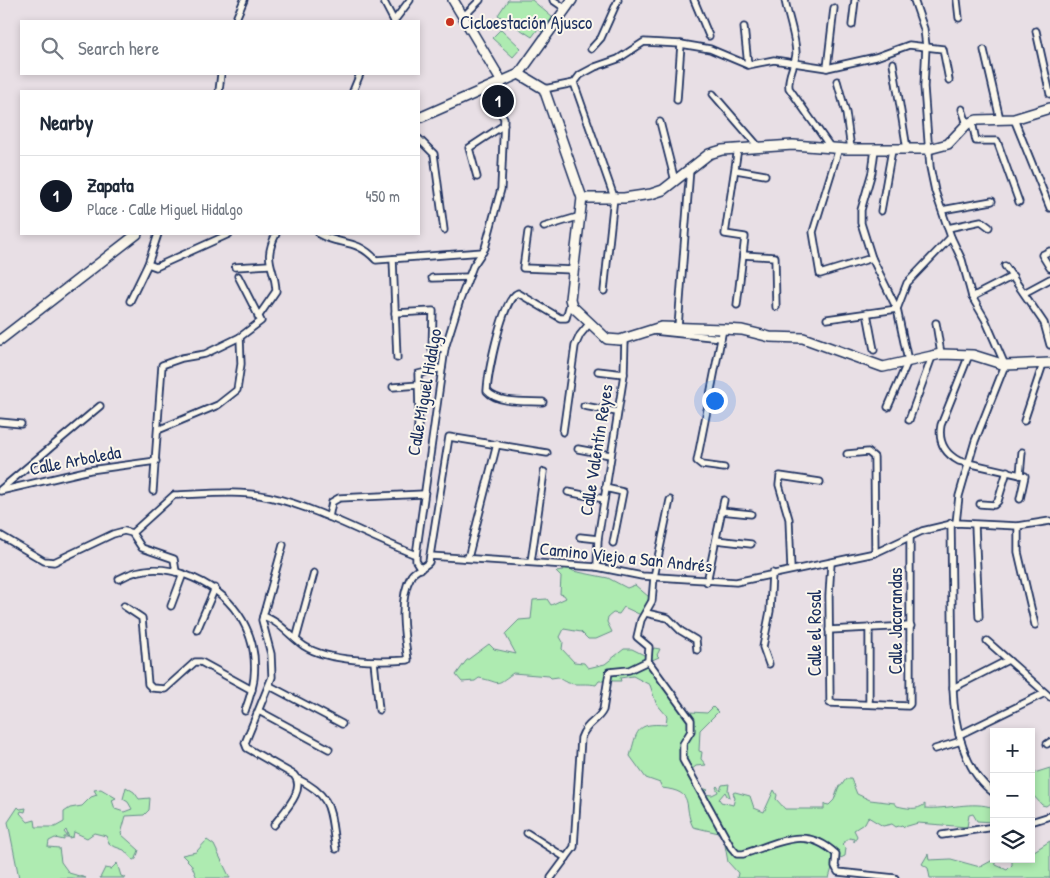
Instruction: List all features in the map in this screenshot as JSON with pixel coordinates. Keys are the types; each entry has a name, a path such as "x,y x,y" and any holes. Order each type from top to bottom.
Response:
{"street":[{"path":"235,20 244,0"},
{"path":"383,0 393,20"},
{"path":"400,0 404,8"},
{"path":"395,20 410,0"},
{"path":"453,0 502,82"},
{"path":"463,17 480,0"},
{"path":"553,0 566,9"},
{"path":"420,118 519,74 572,0"},
{"path":"591,49 601,38 618,0"},
{"path":"694,0 709,36"},
{"path":"785,0 796,45 795,62 789,79 789,88 835,148"},
{"path":"852,25 855,0"},
{"path":"914,0 924,29 926,46 924,87 930,167 951,237 962,260 972,297 989,327 1005,366 982,422 959,496 954,523 952,688 960,738 978,777 990,789"},
{"path":"957,0 959,18"},
{"path":"826,68 834,8"},
{"path":"744,27 748,65"},
{"path":"1036,32 1050,94"},
{"path":"544,89 574,83 580,75 594,67 618,59 644,42 681,44 710,49 748,65 774,60 826,68 876,57 909,45 926,46 943,49 949,80"},
{"path":"676,100 681,44"},
{"path":"984,50 1000,119"},
{"path":"893,63 907,149"},
{"path":"519,74 544,89 582,198 581,216 568,315 566,318 560,318 518,293 510,299 502,318 487,391 491,396 501,399 543,402"},
{"path":"219,90 221,75"},
{"path":"353,90 360,75"},
{"path":"837,81 846,113 851,149"},
{"path":"574,83 614,197 604,291"},
{"name":"Calle Miguel Hidalgo","path":"416,554 445,348 469,277 483,252 501,189 504,125 501,113 485,90"},
{"path":"712,94 758,146"},
{"path":"582,198 651,194 675,181 709,154 738,148 792,144 875,150 929,149 952,142 969,123 1014,119 1050,108"},
{"path":"962,109 976,141 998,141 1019,202"},
{"path":"1014,119 1050,208"},
{"path":"660,122 675,181"},
{"path":"477,177 469,148 504,125"},
{"path":"420,140 434,154 444,230"},
{"path":"737,305 744,236 725,234 738,148"},
{"path":"835,148 813,232 820,274 872,258"},
{"path":"875,150 872,172 861,210 861,223 872,258 896,309 908,361 888,407"},
{"path":"881,211 892,150"},
{"path":"678,328 690,168"},
{"path":"736,170 765,175"},
{"path":"942,210 992,201"},
{"path":"544,227 581,216"},
{"path":"948,228 981,221 989,227"},
{"path":"528,232 523,268 574,270"},
{"path":"0,340 136,235"},
{"path":"130,301 148,264 158,235"},
{"path":"148,264 156,266 227,235"},
{"path":"153,491 162,366 182,358 205,354 240,337 260,319 276,291 274,272 269,265 270,250 276,235"},
{"path":"322,235 355,245 368,252 376,260 483,252"},
{"path":"896,309 907,283 951,237"},
{"path":"1050,251 1042,255 1050,268"},
{"path":"743,255 775,257 776,307"},
{"path":"393,259 397,358"},
{"path":"235,267 269,265"},
{"path":"1005,266 1047,323 1050,345"},
{"path":"238,276 260,319"},
{"path":"972,297 1013,276"},
{"path":"432,278 469,277"},
{"path":"1024,293 1050,279"},
{"path":"570,299 572,306 588,324 607,339 625,338 661,327 722,333"},
{"path":"827,319 896,309"},
{"path":"395,313 433,311 432,349 445,348"},
{"path":"868,313 874,350"},
{"path":"909,420 937,354 936,323"},
{"path":"563,432 575,346 588,324"},
{"path":"647,330 722,333 742,330 770,337 804,338 883,368 937,354 969,355 1005,366 1046,364 1024,421"},
{"path":"722,333 697,461 702,465 724,468"},
{"path":"158,430 207,410 232,395 240,380 242,364 240,337"},
{"name":"Calle Valentín Reyes","path":"597,566 598,539 624,374 625,338"},
{"path":"969,355 941,425 939,436 943,448 950,456 1025,476 1020,499"},
{"path":"417,439 418,374 442,368"},
{"path":"598,371 624,374"},
{"path":"393,387 419,385"},
{"path":"0,491 100,406"},
{"path":"584,406 618,412"},
{"path":"0,422 21,424"},
{"path":"263,616 317,652 374,661 408,660 404,636 404,598 411,574 429,562 449,437 547,453"},
{"path":"468,558 497,444"},
{"path":"578,449 610,455"},
{"path":"846,454 868,452 874,456 875,553"},
{"path":"1020,475 1022,452"},
{"name":"Calle Arboleda","path":"0,491 90,470 156,461"},
{"path":"980,504 994,505 998,501 1007,471"},
{"path":"531,562 544,472"},
{"path":"791,570 789,519 779,485 780,476 820,482"},
{"path":"606,488 623,492 613,543"},
{"path":"568,492 604,499"},
{"path":"329,517 332,502 339,498 424,494"},
{"path":"132,533 174,495 269,497 329,517 416,554 416,561 421,569"},
{"path":"670,500 654,577 652,601 638,627 637,637 648,647 648,661 691,720 691,731 684,744 683,760 731,848 737,854 743,854 801,836 812,838 836,854 835,866 838,872 854,876 895,878"},
{"path":"706,582 724,500"},
{"path":"721,511 751,514"},
{"name":"Camino Viejo a San Andrés","path":"430,556 597,566 654,577 706,582 736,582 791,570 831,564 875,553 922,531 954,523 1018,526 1050,521"},
{"path":"975,524 978,617"},
{"path":"1018,526 1018,552 1035,625"},
{"path":"0,536 44,560 54,562 113,534 124,531 132,533 142,548 174,559 176,572"},
{"path":"580,537 598,539"},
{"name":"Calle Jacarandas","path":"869,703 909,705 911,626 910,538"},
{"path":"716,540 752,544"},
{"path":"283,546 262,620 271,654 270,686 246,743 247,748 294,775 323,795 328,804 336,849"},
{"name":"Calle el Rosal","path":"831,564 829,630 830,703 869,703"},
{"path":"120,579 133,571 169,570 205,582 215,588 234,606 247,631 255,664 252,690 245,711"},
{"path":"296,639 314,573"},
{"path":"172,606 183,574"},
{"path":"769,664 763,647 770,611 772,574"},
{"path":"197,630 215,588"},
{"path":"124,606 142,618 148,684 152,688 165,689 174,684 195,662 201,662 252,690"},
{"path":"646,614 668,618 681,632 696,640 697,650"},
{"path":"829,630 911,626"},
{"path":"869,703 870,628"},
{"path":"987,641 1050,698"},
{"path":"952,688 1008,660"},
{"path":"374,661 379,710"},
{"path":"551,878 574,847 581,738 584,730 603,710 609,672 629,670 648,661"},
{"path":"270,686 342,724"},
{"path":"935,749 960,738 1045,693"},
{"path":"259,712 329,749"},
{"path":"274,825 296,794 299,784 298,779"},
{"path":"1035,821 1050,816"},
{"path":"942,835 990,828"},
{"path":"527,832 566,858"}],"green space":[{"path":"508,0 532,0 553,18 544,33 538,29 532,37 498,15"},
{"path":"501,29 521,48 513,57 492,38"},
{"path":"562,563 573,571 608,578 627,588 635,585 649,597 643,616 624,607 619,614 613,613 608,617 607,622 612,632 596,639 588,639 581,632 564,629 560,637 563,642 562,649 574,662 584,663 588,668 605,664 624,649 632,649 646,656 653,655 651,653 654,648 660,649 657,655 659,657 650,661 664,690 690,712 707,713 713,707 718,712 700,730 699,751 702,752 701,759 706,765 696,766 691,770 700,787 708,790 703,794 712,795 718,792 717,786 720,790 722,785 729,784 730,797 725,792 719,799 721,802 733,805 735,798 733,793 735,792 750,796 754,808 764,812 774,790 777,795 776,799 785,809 824,809 824,804 829,805 834,800 839,786 846,779 851,779 857,794 870,800 895,803 897,806 911,808 919,808 925,804 925,808 968,805 986,806 990,807 990,822 977,821 973,814 969,815 967,827 918,823 896,827 892,824 883,826 868,817 865,823 854,830 857,836 854,842 854,839 849,838 842,844 846,848 845,856 834,861 829,878 737,878 738,873 728,862 723,834 693,827 684,796 673,790 662,788 660,783 646,778 630,756 639,730 648,725 666,725 667,716 656,703 650,685 633,676 620,678 621,681 599,681 596,685 571,684 558,677 551,678 549,676 513,673 497,683 479,678 475,681 462,682 456,675 466,661 489,644 494,649 516,654 505,634 519,620 531,619 533,600 547,599 551,605 566,598 560,594 561,577 556,572 562,571"},
{"path":"1050,768 1050,803 1046,806 1042,805 1035,797 1035,773"},
{"path":"126,787 134,792 139,799 150,798 149,810 144,815 126,816 121,834 139,850 136,859 133,860 124,850 110,845 106,836 94,833 87,838 74,832 73,837 69,838 66,830 64,832 68,837 64,837 64,840 55,838 49,841 48,847 59,848 61,862 69,873 86,878 19,878 8,822 18,807 20,809 26,808 25,812 21,811 20,813 28,822 35,820 36,827 55,827 64,822 64,812 70,808 82,806 91,797 97,795 94,790 101,789 116,798 112,800 115,809 124,812 132,809 128,802 123,799"},
{"path":"207,840 214,845 230,878 197,878 191,864 182,855 196,852"},
{"path":"1050,841 1050,878 930,878 928,868 922,864 928,854 929,860 951,859 980,867 990,862 1007,870 1012,863 1035,863 1035,850"},
{"path":"117,863 121,876 126,878 100,878 105,868 111,869"}],"place":[{"name":"Cicloestación Ajusco","path":"450,22"},
{"name":"Zapata","path":"498,101"}]}
